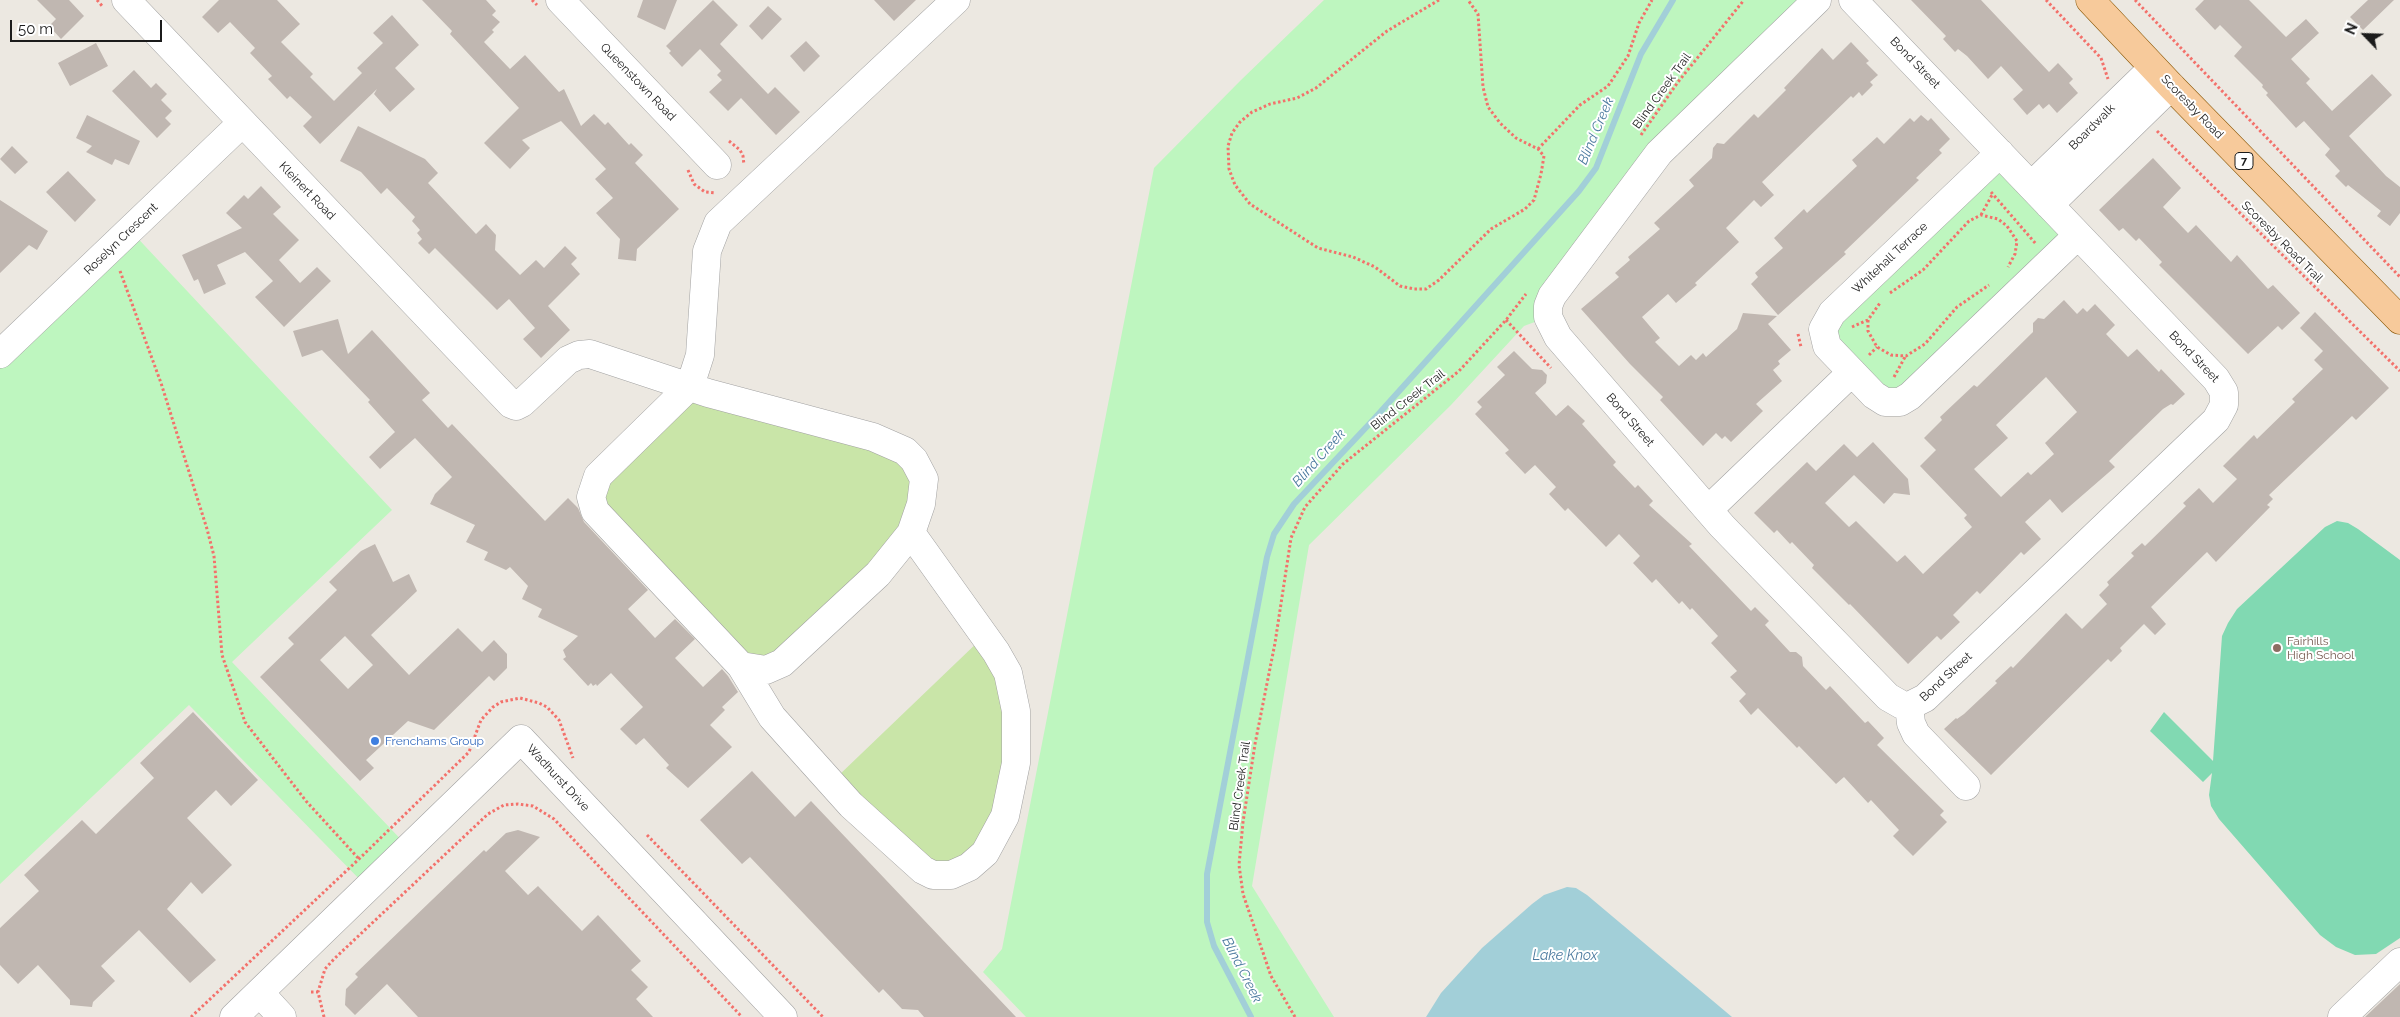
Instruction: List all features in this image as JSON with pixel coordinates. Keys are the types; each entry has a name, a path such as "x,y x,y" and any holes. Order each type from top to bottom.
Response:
{"main road":[{"name":"Scoresby Road","path":"2090,0 2162,77 2400,320"}],"street":[{"name":"Kleinert Road","path":"126,0 511,404 519,405 568,360 579,355 590,354 690,386 873,437 905,451 920,468 924,479 921,504 910,533 868,584 782,663 766,670 741,666"},
{"name":"Queenstown Road","path":"560,0 717,165"},
{"path":"910,533 996,652 1008,672 1014,692 1017,741 1009,801 1005,816 985,853 970,867 951,875 943,876 933,875 914,864 884,833 851,805 772,717 741,666 595,511 592,503 592,489 598,476 690,386 700,355 707,251 718,223 956,0"},
{"name":"Bond Street","path":"1818,0 1659,153 1562,283 1548,306 1548,317 1558,337 1708,510 1888,697 1902,705 1909,706 1925,698 2221,413 2224,392 2219,382 2077,236 1853,0"},
{"name":"Boardwalk","path":"2040,196 2162,77"},
{"name":"Roselyn Crescent","path":"0,354 242,123"},
{"name":"Whitehall Terrace","path":"2000,153 1985,185 1828,318 1823,329 1824,340 1861,364 1874,394 1885,402 1892,404 1906,399 2077,236"},
{"path":"1708,510 1861,364"},
{"path":"1909,706 1911,723 1916,734 1966,786"},
{"name":"Wadhurst Drive","path":"234,1017 521,739 783,1017"},
{"path":"2342,1017 2400,962"},
{"path":"260,993 282,1017"}],"path":[{"path":"1439,0 1387,31 1316,88 1297,98 1270,104 1252,112 1240,122 1232,133 1228,146 1229,169 1235,185 1250,204 1318,248 1375,266 1400,286 1414,289 1426,289 1449,272 1491,229 1525,209 1534,200 1544,156 1538,149 1516,138 1500,123 1488,107 1483,87 1478,14 1468,0"},
{"path":"1538,149 1580,105 1608,86 1628,56 1639,23 1652,0"},
{"name":"Blind Creek Trail","path":"1636,143 1678,82 1744,0"},
{"path":"2046,0 2101,58 2109,81 2113,84"},
{"path":"2134,0 2400,278"},
{"name":"Scoresby Road Trail","path":"2152,126 2400,371"},
{"path":"1981,215 1985,185"},
{"path":"1985,185 2013,220 2052,260"},
{"path":"1845,328 1853,327 1868,320 1891,292 1912,279 1933,260 1959,229 1981,215 1992,216 2007,226 2017,241 2017,247 2011,263 2004,271"},
{"path":"2007,226 2013,220"},
{"path":"119,268 161,383 207,529 214,556 222,655 241,712 250,730 300,794 360,859"},
{"path":"1894,379 1895,372 1906,356 1916,351 1933,337 1957,308 1993,282"},
{"name":"Blind Creek Trail","path":"1295,1017 1271,976 1243,894 1239,864 1243,822 1255,744 1275,643 1292,538 1305,507 1343,464 1459,371 1506,320 1530,289"},
{"path":"1506,320 1553,370"},
{"path":"1868,320 1868,331 1877,347 1891,355 1906,356"},
{"path":"1861,364 1877,347"},
{"path":"191,1017 360,859 469,752 481,720 493,707 501,702 525,699 539,703 554,713 559,720 570,752 578,764"},
{"path":"324,1017 318,992 325,969 334,959 488,814 504,805 526,804 540,809 554,819 742,1017"},
{"path":"642,829 823,1017"},
{"path":"311,992 318,992"}],"green space":[{"path":"1324,0 1817,0 1671,140 1548,317 1524,326 1451,405 1309,545 1252,886 1334,1017 1026,1017 983,972 1002,949 1154,168"},
{"path":"2000,153 2077,236 1900,402 1823,335"},
{"path":"130,230 392,510 232,662 410,849 368,888 189,705 0,884 0,354"},
{"path":"689,394 885,446 917,478 903,535 781,659 746,659 605,512 602,484"},
{"path":"2337,521 2348,523 2358,529 2400,560 2400,938 2376,954 2355,955 2336,947 2320,935 2219,819 2211,806 2209,795 2212,773 2203,782 2150,731 2164,712 2213,761 2222,636 2228,623 2237,609 2325,527"},
{"path":"982,638 999,666 1011,751 980,851 936,871 837,777"}],"water":[{"name":"Lake Knox","path":"1567,887 1576,888 1587,895 1732,1017 1426,1017 1441,993 1482,948 1544,895"}],"building":[{"path":"37,0 69,0 84,16 61,39 49,26 56,19"},
{"path":"219,0 277,0 300,24 281,42 313,74 310,77 334,101 362,73 357,68 383,43 373,33 392,15 419,45 395,68 415,89 390,112 374,94 377,89 320,144 303,126 312,117 290,96 287,99 268,79 272,76 250,53 255,48 230,22 218,33 202,17"},
{"path":"422,0 486,0 496,11 492,15 500,22 492,30 494,32 484,42 510,69 525,55 559,92 564,89 581,126 594,114 605,125 608,122 629,145 631,143 643,155 635,163 679,209 637,249 636,261 618,259 620,239 596,213 613,198 595,179 606,169 561,121 522,140 530,148 510,169 484,143 519,108 450,34 452,31"},
{"path":"643,0 677,0 665,30 637,17"},
{"path":"713,0 738,25 720,44 768,94 775,87 800,112 776,135 741,98 728,111 709,92 722,80 717,75 721,71 700,49 682,67 669,53 671,51 666,46"},
{"path":"874,0 916,0 894,21"},
{"path":"1911,0 1981,0 2049,72 2058,63 2073,79 2069,83 2078,93 2057,113 2049,104 2043,109 2039,104 2027,115 2013,99 2023,90 2001,66 1988,79 1967,56 1958,49 1955,52 1943,39 1946,36"},
{"path":"2204,0 2249,0 2286,37 2306,19 2319,33 2291,59 2310,79 2306,83 2332,111 2372,74 2392,95 2349,136 2386,176 2400,187 2400,213 2390,226 2377,216 2381,211 2348,185 2346,187 2335,176 2340,171 2325,155 2330,149 2304,121 2296,128 2266,95 2268,93 2262,87 2263,85 2234,56 2242,47 2220,25 2215,30 2195,9"},
{"path":"2368,0 2394,0 2363,30 2350,17"},
{"path":"768,6 782,19 762,40 749,26"},
{"path":"806,41 820,56 804,72 790,56"},
{"path":"1851,42 1869,61 1866,63 1878,75 1870,82 1873,85 1862,96 1859,92 1853,98 1851,96 1762,182 1774,195 1761,207 1754,200 1726,228 1739,242 1695,283 1697,285 1676,303 1668,294 1642,317 1660,338 1655,342 1679,366 1691,355 1696,360 1703,353 1706,357 1737,329 1743,313 1777,316 1768,324 1791,350 1778,361 1780,364 1773,370 1782,381 1756,404 1763,411 1731,442 1725,436 1722,439 1716,433 1703,446 1660,400 1663,397 1630,364 1581,309 1619,277 1615,273 1630,260 1628,257 1660,229 1654,223 1694,186 1689,180 1712,158 1713,148 1717,143 1724,144 1754,114 1758,118 1786,90 1784,88 1822,48 1833,60"},
{"path":"96,43 108,66 70,86 58,63"},
{"path":"134,70 151,88 156,83 167,94 161,100 172,111 165,118 171,124 157,138 112,91"},
{"path":"87,115 140,141 129,165 115,159 112,165 86,152 92,146 76,138"},
{"path":"1921,115 1928,121 1931,118 1950,139 1939,150 1942,153 1916,178 1919,180 1844,252 1846,254 1778,315 1751,284 1758,277 1755,273 1783,248 1774,238 1804,209 1807,213 1857,166 1852,160 1877,137 1884,144 1910,118 1914,122"},
{"path":"358,126 425,159 438,173 428,183 476,234 486,224 496,235 495,250 520,275 536,260 544,268 565,246 577,258 571,264 580,274 548,306 570,330 541,358 523,339 535,328 509,299 497,310 435,248 429,254 418,243 422,239 417,233 420,230 412,221 415,217 387,188 381,194 361,172 340,161"},
{"path":"12,146 28,162 15,174 0,159"},
{"path":"2153,158 2181,188 2163,207 2188,233 2196,225 2231,262 2237,255 2268,289 2273,285 2300,313 2282,330 2278,326 2248,354 2159,265 2162,262 2139,238 2136,241 2123,228 2119,231 2099,210"},
{"path":"68,171 96,200 75,222 46,192"},
{"path":"261,186 281,207 273,214 299,240 279,260 300,283 317,267 331,281 284,327 255,297 273,281 245,252 217,265 226,284 204,294 198,279 194,281 182,255 242,228 226,213 244,195 248,199"},
{"path":"0,200 48,231 37,250 29,245 0,273"},
{"path":"2064,300 2077,314 2083,308 2087,312 2095,304 2115,325 2106,334 2128,357 2137,349 2159,372 2161,369 2185,394 2173,405 2171,404 2163,409 2109,461 2115,467 2062,513 2050,499 2025,522 2041,539 2024,555 2021,552 1980,594 1977,591 1953,615 1960,622 1941,640 1937,636 1908,664 1812,568 1814,565 1792,542 1790,544 1777,530 1774,533 1754,513 1807,462 1816,471 1844,444 1857,457 1873,442 1908,479 1910,495 1894,493 1884,504 1854,475 1825,503 1849,527 1856,521 1897,562 1905,555 1923,574 1972,527 1964,518 1967,515 1920,466 1936,450 1924,438 1942,420 1940,417 1974,385 1977,387 2033,332 2033,323 2038,318 2044,319","holes":["2046,377 2077,412 2045,443 2054,454 2031,475 2028,472 2001,497 1974,469 2008,438 1996,425"]},
{"path":"2315,312 2389,388 2356,420 2352,416 2269,495 2273,499 2267,505 2270,507 2216,562 2207,552 2151,607 2166,624 2155,635 2144,624 2120,648 2122,651 2111,662 2108,659 1991,775 1944,729 1956,718 1964,714 1997,683 1995,681 2011,666 2013,668 2066,613 2082,629 2107,604 2099,595 2109,585 2107,582 2134,556 2131,553 2142,543 2145,546 2186,506 2183,503 2199,488 2213,503 2237,479 2223,466 2254,435 2257,439 2295,402 2292,399 2323,369 2314,360 2323,351 2300,328"},
{"path":"338,319 348,354 372,330 430,393 422,400 448,428 452,424 545,521 568,498 578,508 584,522 648,590 628,609 655,638 675,619 695,639 675,658 703,687 722,669 728,676 738,692 722,707 725,710 710,725 732,747 688,788 666,768 669,765 644,738 636,745 620,729 643,707 611,673 597,686 596,684 593,686 591,683 588,686 563,659 566,657 563,650 578,636 538,617 542,609 522,599 528,586 510,567 506,570 484,560 488,552 466,542 475,525 430,504 435,494 452,477 415,438 380,469 369,457 395,432 368,402 370,400 322,350 302,357 293,331"},
{"path":"1514,351 1532,369 1542,370 1547,375 1546,383 1535,393 1556,416 1568,405 1585,421 1582,424 1616,462 1613,465 1635,488 1638,485 1653,501 1649,505 1692,544 1689,546 1751,611 1755,607 1769,621 1765,625 1790,652 1796,652 1802,657 1803,666 1826,690 1830,686 1865,723 1868,721 1884,738 1877,745 1944,811 1940,815 1947,822 1913,856 1893,836 1899,830 1871,800 1868,803 1844,777 1836,784 1758,708 1751,715 1739,701 1746,694 1730,677 1737,671 1711,643 1718,636 1692,608 1690,610 1682,601 1679,604 1656,579 1652,583 1633,563 1640,556 1619,534 1606,547 1568,508 1565,511 1549,494 1556,487 1535,465 1525,474 1505,453 1509,450 1475,414 1482,407 1477,402 1505,375 1497,367"},
{"path":"375,544 393,582 409,574 417,591 371,635 409,675 458,628 482,652 494,640 507,654 507,668 494,681 489,676 434,730 408,721 366,760 374,768 360,781 260,677 294,644 288,638 337,590 329,582 361,551","holes":["345,636 373,665 348,689 320,660"]},
{"path":"193,712 258,780 231,806 216,790 187,818 232,865 202,894 191,882 167,909 216,960 190,983 139,930 101,966 115,981 93,1002 92,1007 70,1005 70,1000 38,965 18,984 0,965 0,928 39,891 24,875 82,820 96,834 154,778 140,763"},
{"path":"752,771 795,817 811,801 1016,1017 924,1017 918,1010 902,1009 883,989 879,993 750,857 742,864 700,820"},
{"path":"518,830 540,837 505,871 528,895 538,886 582,931 598,915 641,961 631,970 648,987 636,999 653,1017 418,1017 387,984 355,1015 345,1005 346,989 358,977 355,974 484,850 486,852 506,833"},
{"path":"2400,984 2400,1017 2365,1017"}],"waterway":[{"name":"Blind Creek","path":"1251,1017 1214,946 1207,922 1207,874 1267,557 1274,534 1294,504 1374,419 1579,191 1596,168 1641,54 1673,0"}],"place":[{"name":"Fairhills High School","path":"2277,648"},
{"name":"Frenchams Group","path":"375,741"}]}
